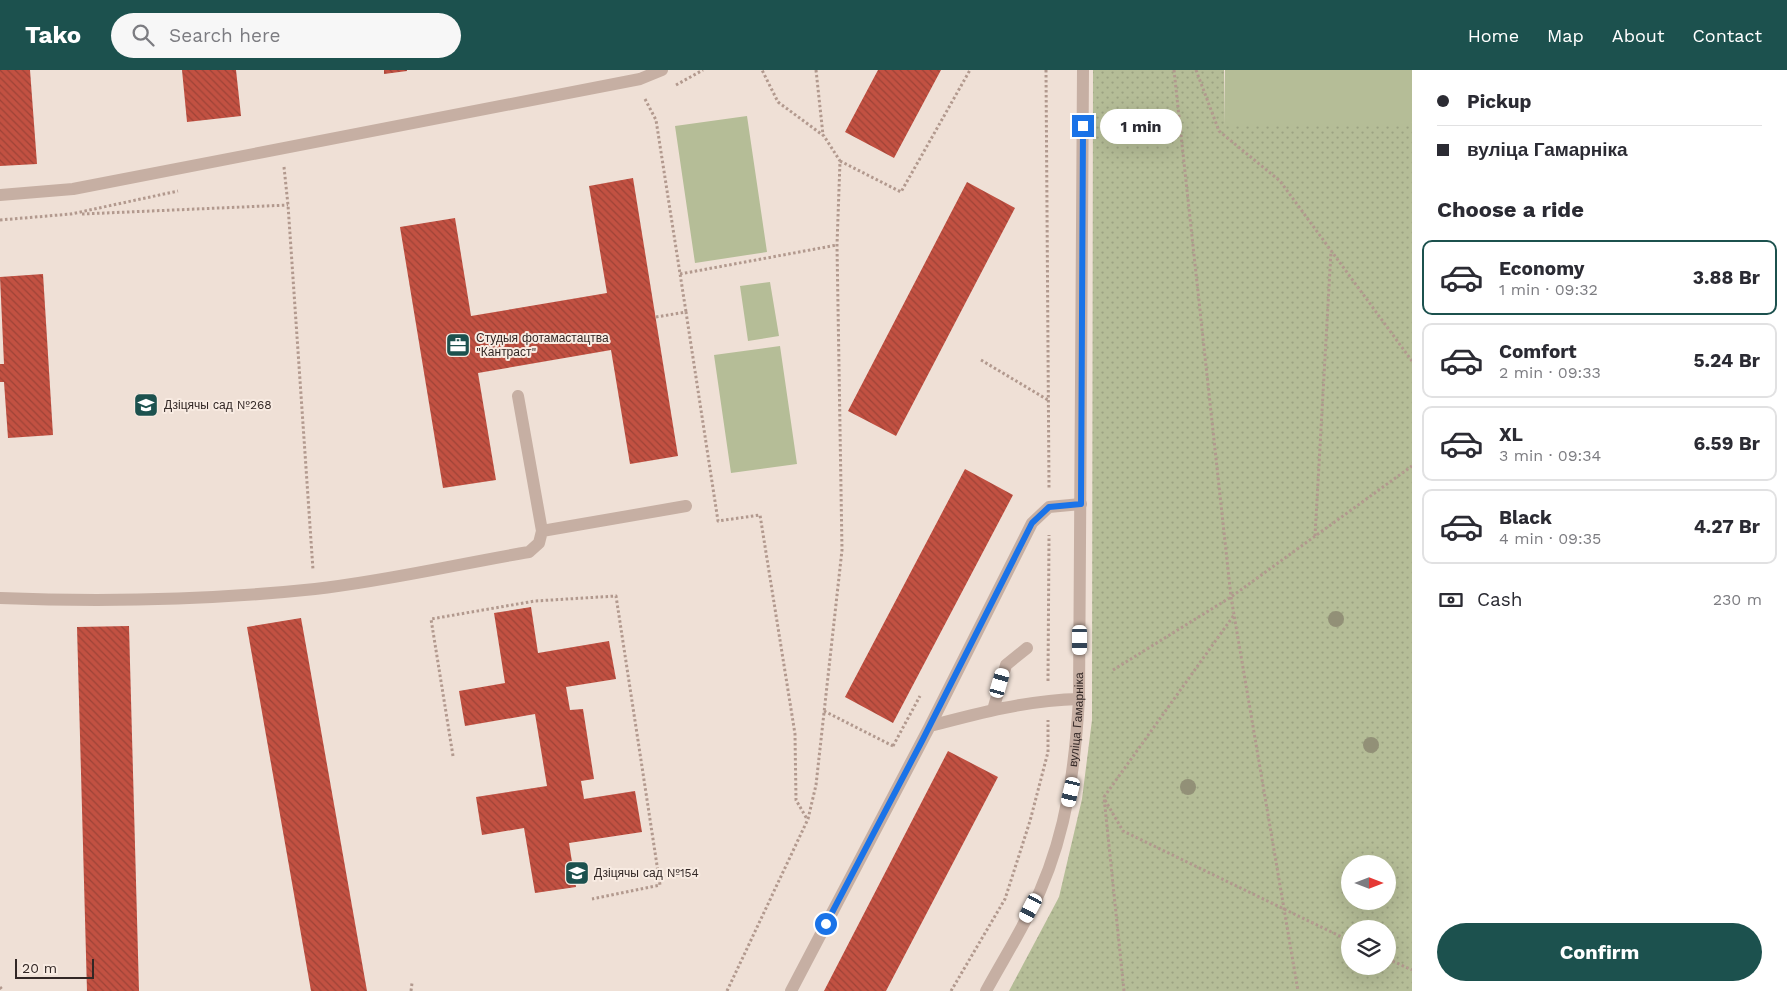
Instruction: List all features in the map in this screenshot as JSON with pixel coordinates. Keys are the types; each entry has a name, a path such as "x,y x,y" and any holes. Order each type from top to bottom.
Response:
{"street":[{"path":"0,194 73,189 640,79 662,70"},
{"name":"вуліца Гамарніка","path":"986,991 1040,891 1062,831 1072,782 1079,699 1083,70"},
{"path":"0,598 93,602 163,600 314,589 528,552 539,543 542,531 518,396"},
{"path":"791,991 930,726 1032,523 1049,507 1081,504"},
{"path":"542,531 686,506"},
{"path":"993,710 1006,665 1027,648"},
{"path":"930,726 993,710 1048,700 1079,699"}],"path":[{"path":"762,70 778,102 824,136 840,161 901,192 970,70"},
{"path":"816,70 824,136"},
{"path":"1174,70 1231,597 1298,991"},
{"path":"1196,70 1219,131 1280,181 1412,360"},
{"path":"636,100 646,98 656,120 718,521 760,515 795,734 796,800 808,820"},
{"path":"281,149 288,205 314,589"},
{"path":"727,991 808,820 816,785 842,550 837,246 840,161"},
{"path":"274,170 293,166"},
{"path":"71,214 187,189"},
{"path":"0,220 71,214 288,205"},
{"path":"680,274 837,246"},
{"path":"1315,536 1331,250"},
{"path":"656,317 686,312"},
{"path":"981,360 1048,400"},
{"path":"1113,670 1231,597 1412,466"},
{"path":"453,756 430,619 535,602 616,596 660,885 592,899"},
{"path":"1124,991 1104,797 1234,615"},
{"path":"824,711 893,746"},
{"path":"1104,797 1123,831 1341,937"},
{"path":"1396,963 1412,970"},
{"path":"412,983 412,991"},
{"path":"0,986 3,991"}],"green space":[{"path":"1093,70 1224,70 1225,126 1412,126 1412,991 1009,991 1059,897 1082,799 1092,720"},
{"path":"1225,70 1412,70 1412,126 1225,126"},
{"path":"747,116 767,252 695,263 675,126"},
{"path":"770,282 779,336 748,341 740,286"},
{"path":"780,346 797,464 731,473 714,355"}],"building":[{"path":"0,70 30,70 37,164 0,166"},
{"path":"182,70 236,70 241,116 187,122"},
{"path":"384,70 407,70 407,71 384,74"},
{"path":"878,70 941,70 894,158 845,132"},
{"path":"633,178 678,456 630,464 611,350 478,373 496,480 443,488 400,227 455,218 471,316 607,293 589,186"},
{"path":"967,182 1015,208 896,436 848,411"},
{"path":"43,274 53,435 8,438 4,382 0,382 0,364 4,364 0,277"},
{"path":"965,469 1013,495 893,723 845,697"},
{"path":"531,607 538,653 609,641 616,679 566,687 570,710 583,709 594,779 581,781 584,799 635,791 642,832 569,843 576,887 535,893 524,828 482,835 476,797 547,786 535,714 465,726 459,691 505,683 494,613"},
{"path":"301,618 367,991 311,991 247,627"},
{"path":"129,626 139,991 87,991 77,627"},
{"path":"948,751 998,777 886,991 824,991"}],"place":[{"name":"Студыя фотамастацтва \"Кантраст\"","path":"458,345"},
{"name":"Дзіцячы сад №268","path":"146,405"},
{"name":"Дзіцячы сад №154","path":"577,873"}],"route":[{"path":"826,924 922,741 1032,523 1049,507 1081,504 1083,126"}]}
